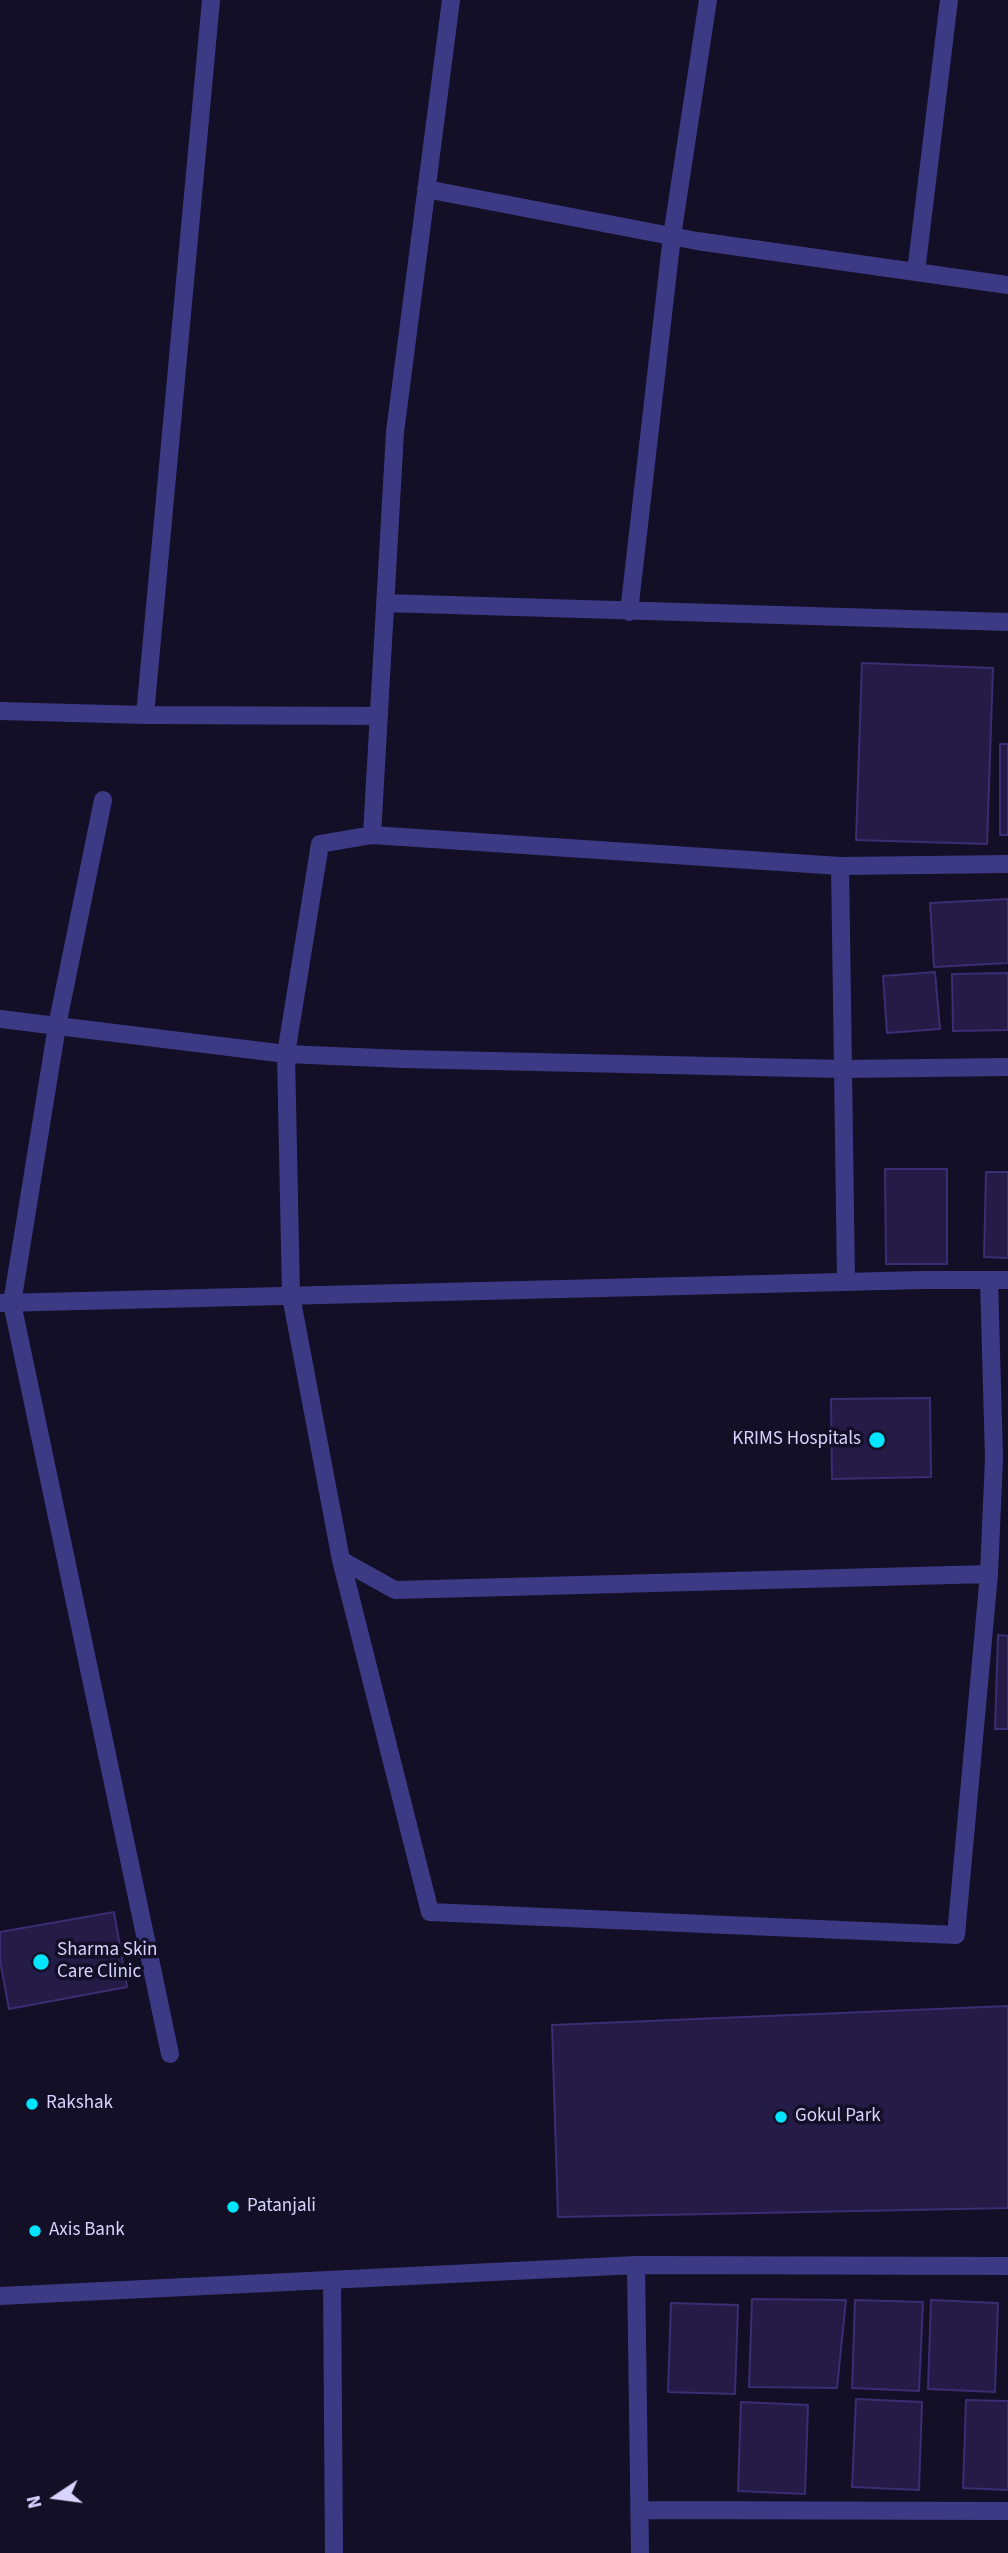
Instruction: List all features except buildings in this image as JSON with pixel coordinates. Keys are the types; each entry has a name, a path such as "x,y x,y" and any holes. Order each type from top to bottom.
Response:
{"street":[{"path":"145,715 211,0"},
{"path":"372,835 395,432 451,0"},
{"path":"629,612 672,236 708,0"},
{"path":"916,272 949,0"},
{"path":"426,189 672,236 1008,285"},
{"path":"385,603 1008,622"},
{"path":"0,711 379,716"},
{"path":"103,800 57,1026 6,1303 170,2054"},
{"path":"989,1280 994,1458 989,1574 956,1935 430,1912 341,1560 291,1296 285,1054 320,844 372,835 840,866 1008,864"},
{"path":"840,866 846,1282"},
{"path":"0,1019 285,1054 843,1069 1008,1067"},
{"path":"6,1303 1008,1280"},
{"path":"341,1560 395,1590 989,1574"},
{"path":"636,2265 640,2553"},
{"path":"0,2296 636,2265 1008,2266"},
{"path":"332,2280 334,2553"},
{"path":"639,2510 1008,2511"}],"place":[{"name":"KRIMS Hospitals","path":"877,1440"},
{"name":"Sharma Skin Care Clinic","path":"41,1962"},
{"name":"Rakshak","path":"32,2104"},
{"name":"Gokul Park","path":"781,2117"},
{"name":"Patanjali","path":"233,2207"},
{"name":"Axis Bank","path":"35,2231"}]}
